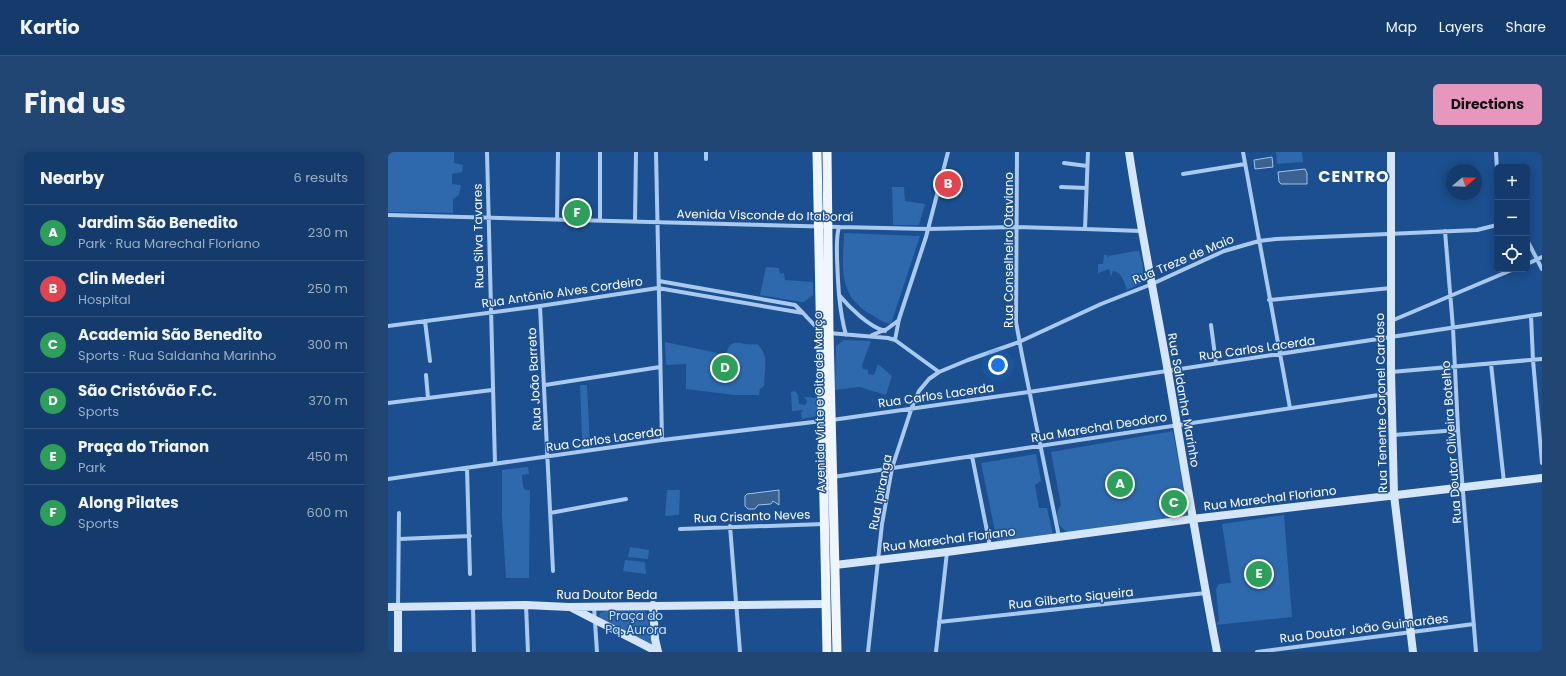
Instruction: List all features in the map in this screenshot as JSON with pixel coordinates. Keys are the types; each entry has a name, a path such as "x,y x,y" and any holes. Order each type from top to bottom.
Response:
{"main road":[{"name":"Avenida Vinte e Oito de Março","path":"817,152 823,227 827,420 824,524 827,652"},
{"name":"Avenida Vinte e Oito de Março","path":"823,227 827,152"},
{"name":"Rua Saldanha Marinho","path":"1129,152 1141,232 1168,371 1192,519 1217,652"},
{"name":"Rua Tenente Coronel Cardoso","path":"1391,152 1391,372 1394,495 1413,652"},
{"name":"Avenida Vinte e Oito de Março","path":"827,420 833,477 837,652"},
{"name":"Rua Marechal Floriano","path":"835,565 947,552 1192,519 1542,478"},
{"path":"824,566 835,565"},
{"name":"Rua Doutor Beda","path":"388,607 526,605 594,607 825,604"},
{"path":"653,606 655,639 658,652"},
{"path":"398,607 398,652"},
{"path":"569,607 658,652"},
{"path":"648,647 655,639"}],"street":[{"name":"Rua Silva Tavares","path":"487,152 494,464"},
{"path":"557,220 558,152"},
{"path":"600,152 600,221"},
{"path":"635,222 636,152"},
{"path":"656,152 662,440"},
{"path":"706,152 706,159"},
{"path":"895,340 899,319 928,229 948,152"},
{"name":"Rua Conselheiro Otaviano","path":"1017,152 1016,322 1059,537"},
{"path":"1085,228 1088,152"},
{"path":"1243,152 1290,408"},
{"path":"1496,152 1497,164"},
{"path":"1064,163 1087,166"},
{"path":"1183,174 1245,164"},
{"path":"1061,187 1086,188"},
{"name":"Avenida Visconde do Itaboraí","path":"388,215 928,229 1016,227 1085,228 1141,232"},
{"name":"Rua Treze de Maio","path":"939,372 1019,342 1101,304 1152,284 1224,251 1259,241 1391,233 1478,230 1494,226"},
{"path":"839,227 837,240 839,294 846,335"},
{"name":"Rua Doutor Oliveira Botelho","path":"1445,231 1454,328 1458,430 1464,487 1476,652"},
{"path":"1530,246 1542,269"},
{"path":"1530,262 1542,257"},
{"path":"1391,321 1507,272"},
{"name":"Rua Antônio Alves Cordeiro","path":"659,281 795,305 825,332"},
{"name":"Rua Antônio Alves Cordeiro","path":"388,326 540,306 658,288 803,313"},
{"path":"1269,300 1391,288"},
{"path":"839,294 849,306 865,319 885,331"},
{"path":"739,302 740,296"},
{"name":"Rua João Barreto","path":"540,306 553,571"},
{"name":"Rua Carlos Lacerda","path":"388,480 662,440 827,420 912,407 1029,392 1542,314"},
{"path":"1531,316 1533,360 1542,463"},
{"path":"870,336 885,331 899,319"},
{"path":"425,321 430,361"},
{"path":"1211,325 1216,363"},
{"path":"825,332 895,340 939,372"},
{"path":"1391,372 1542,359"},
{"path":"1491,364 1504,482"},
{"path":"544,385 660,367"},
{"name":"Rua Ipiranga","path":"868,652 882,524 892,468 912,407 919,391 929,379 939,372"},
{"path":"426,375 428,398"},
{"path":"388,403 492,390"},
{"name":"Rua Marechal Deodoro","path":"833,477 1392,393"},
{"path":"1392,435 1458,430"},
{"path":"972,456 990,546"},
{"path":"467,468 470,574"},
{"path":"550,513 626,499"},
{"path":"398,607 399,513"},
{"name":"Rua Crisanto Neves","path":"680,529 730,526 824,524"},
{"path":"730,526 740,652"},
{"path":"399,539 470,536"},
{"path":"936,652 947,552"},
{"name":"Rua Gilberto Siqueira","path":"939,622 1206,592"},
{"path":"526,605 528,652"},
{"path":"473,606 474,652"},
{"path":"594,607 597,652"},
{"name":"Rua Doutor João Guimarães","path":"1257,652 1474,624"},
{"path":"1309,646 1309,652"}],"green space":[{"path":"388,152 454,152 454,163 463,165 462,172 452,174 452,184 461,185 459,195 453,199 453,213 388,212"},
{"path":"1276,152 1302,152 1303,162 1277,164"},
{"path":"892,187 904,187 905,201 925,204 919,225 893,225"},
{"path":"844,233 920,236 891,324 886,323 861,307 853,299 847,289 843,269"},
{"path":"1139,251 1141,259 1143,271 1142,283 1127,290 1119,273 1113,271 1111,277 1109,269 1098,273 1098,264 1103,264 1104,255 1107,255 1108,258 1109,256"},
{"path":"766,267 779,268 780,274 784,273 785,280 813,282 813,295 804,302 801,302 760,295"},
{"path":"844,340 871,341 862,365 863,369 868,370 868,374 874,375 878,364 892,376 886,395 859,387 835,390 836,346"},
{"path":"665,342 722,354 727,352 729,347 735,343 752,345 757,344 764,353 765,358 764,386 760,389 759,395 735,395 686,389 686,364 666,365"},
{"path":"580,385 587,385 590,448 582,449 582,436"},
{"path":"795,391 798,395 799,404 805,405 807,401 804,397 818,398 817,416 802,419 801,413 803,410 792,411 791,392"},
{"path":"1173,431 1188,516 1066,532 1061,527 1057,516 1061,505 1051,452"},
{"path":"1036,454 1041,481 1035,485 1039,508 1047,508 1053,535 997,541 981,463"},
{"path":"528,467 529,474 522,475 525,490 530,490 529,578 506,578 502,516 502,470"},
{"path":"667,490 680,490 679,515 665,516"},
{"path":"1284,515 1292,617 1215,625 1219,621 1216,589 1219,584 1231,583 1222,524"},
{"path":"630,547 649,550 648,559 628,557"},
{"path":"625,560 645,562 646,574 623,571"},
{"name":"Praça do Pq. Aurora","path":"608,610 645,611 654,648 602,620 599,617 600,613"}],"shaded area":[{"path":"1272,157 1273,167 1255,169 1254,160"},
{"path":"1305,169 1307,173 1307,184 1281,184 1279,182 1278,172"},
{"path":"779,490 779,505 773,501 771,504 758,505 755,509 748,509 745,506 745,496 747,494"}],"place":[{"name":"Clin Mederi","path":"948,184"},
{"name":"Along Pilates","path":"577,213"},
{"name":"São Cristóvão F.C.","path":"725,368"},
{"name":"Jardim São Benedito","path":"1120,484"},
{"name":"Academia São Benedito","path":"1174,503"},
{"name":"Praça do Trianon","path":"1259,574"}],"district":[{"name":"CENTRO","path":"1354,176"}]}
